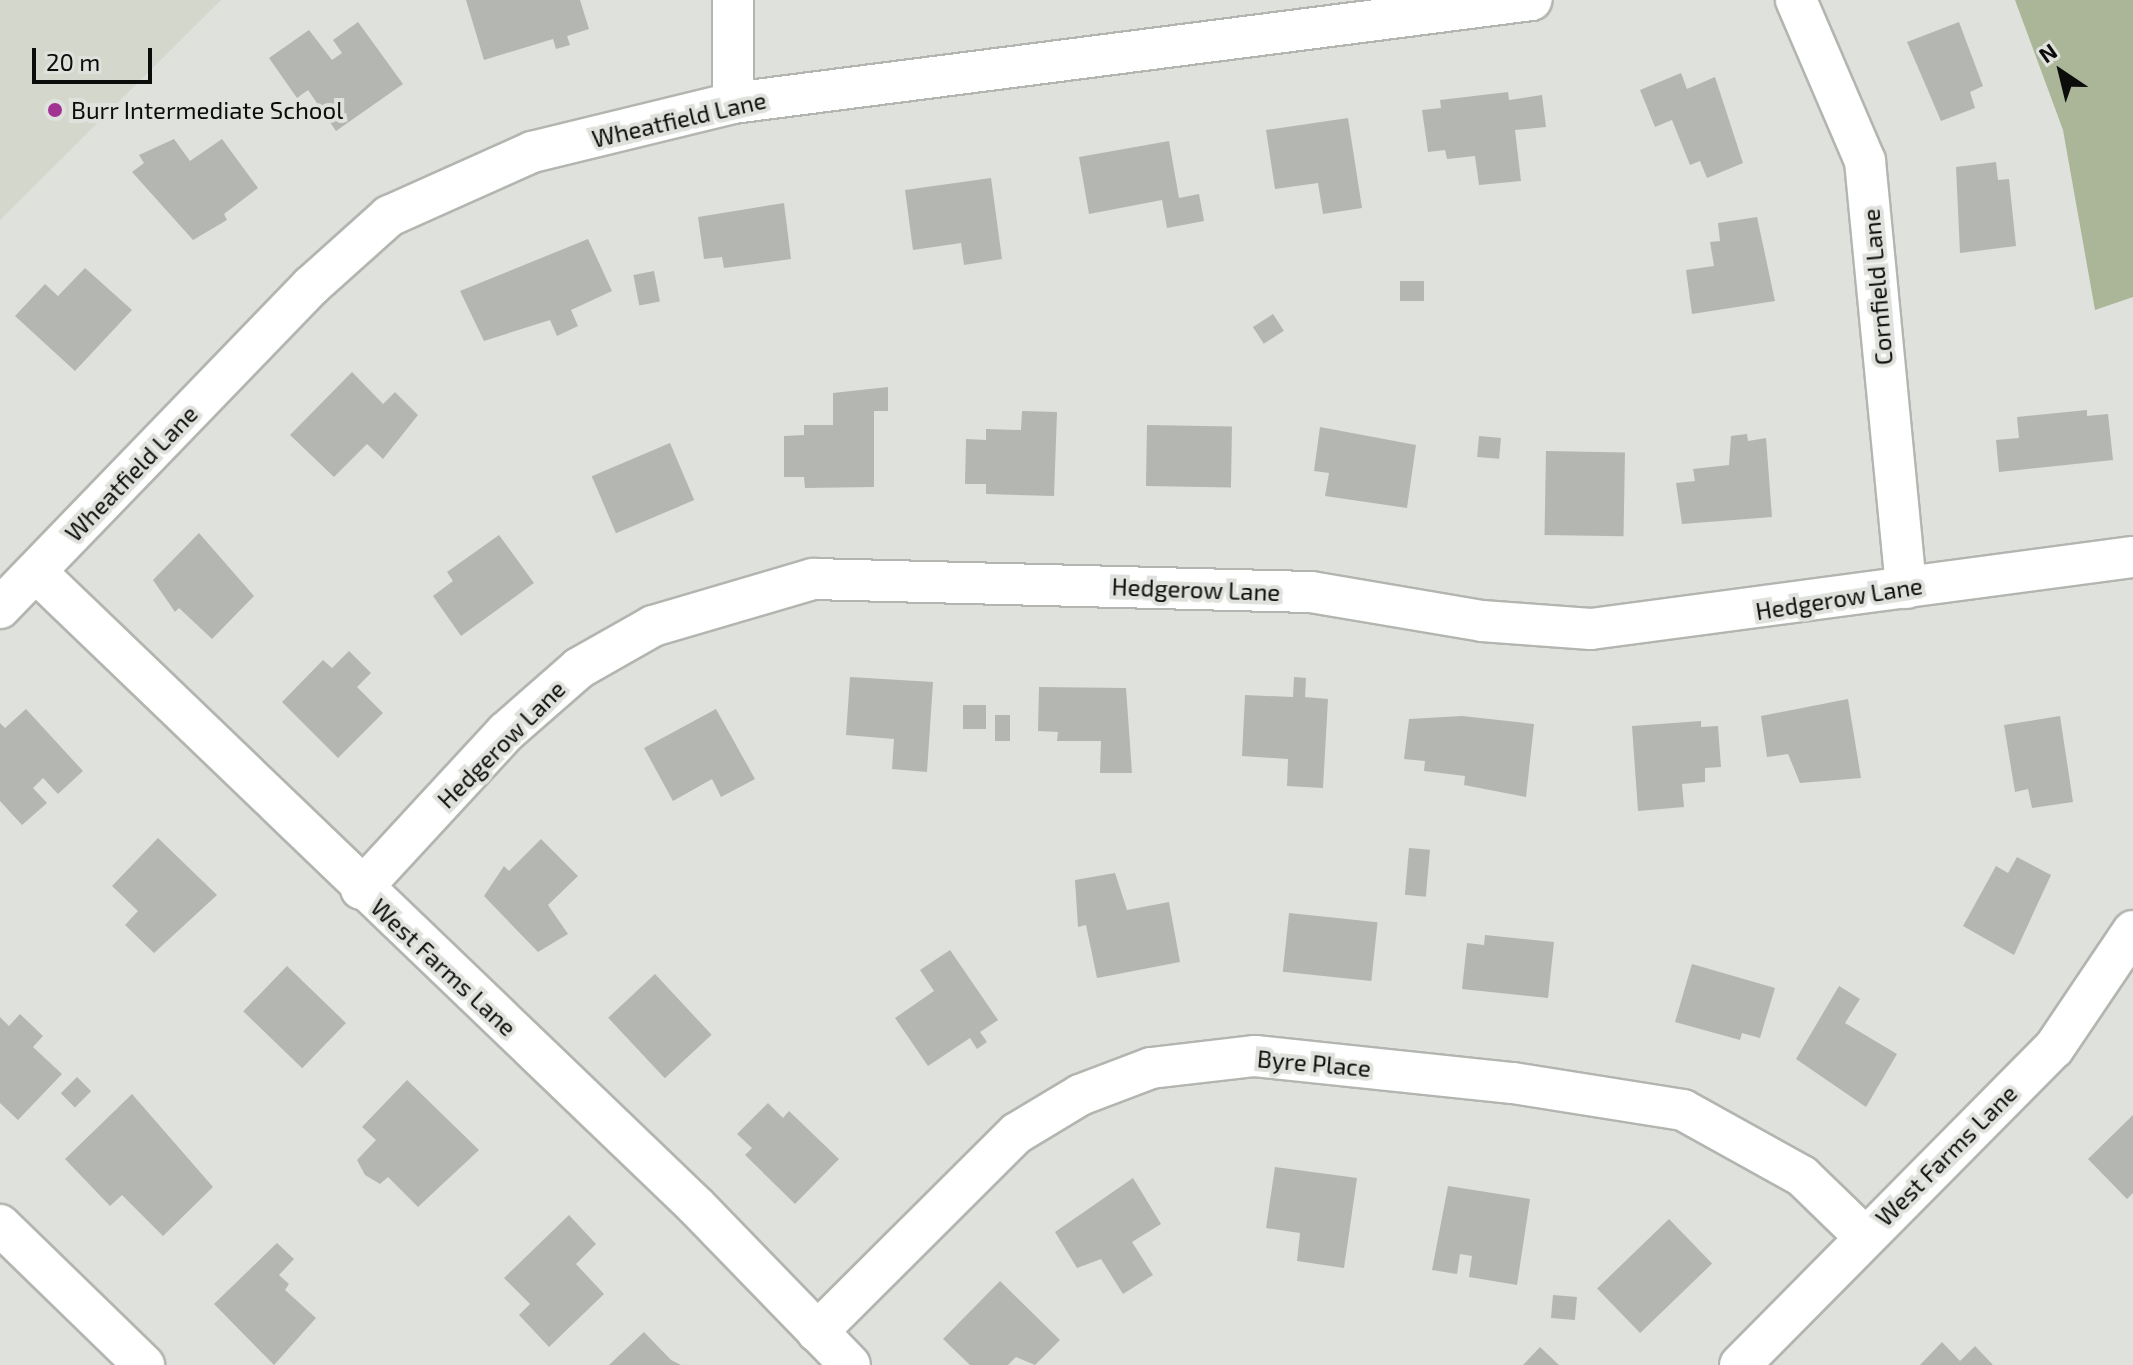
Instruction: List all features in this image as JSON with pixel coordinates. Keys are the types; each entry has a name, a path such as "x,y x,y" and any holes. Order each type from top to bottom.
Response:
{"street":[{"path":"733,0 733,103"},
{"name":"Wheatfield Lane","path":"0,608 311,286 389,216 532,152 733,103 1531,0"},
{"name":"Cornfield Lane","path":"1796,0 1865,161 1906,588"},
{"name":"Hedgerow Lane","path":"361,889 506,732 579,668 668,620 813,579 1311,592 1482,621 1591,629 2133,557"},
{"name":"West Farms Lane","path":"36,572 361,889 696,1206 850,1365"},
{"name":"West Farms Lane","path":"1754,1361 1864,1236 2054,1048 2133,931"},
{"name":"Byre Place","path":"817,1332 1017,1133 1080,1095 1151,1068 1255,1056 1513,1083 1683,1110 1802,1176 1864,1236"},
{"path":"0,1225 144,1365"}],"shaded area":[{"name":"Burr Intermediate School","path":"0,0 221,0 0,220"}],"green space":[{"path":"2015,0 2133,0 2133,297 2095,310 2063,130"}],"building":[{"path":"466,0 580,0 589,29 567,36 570,45 556,49 553,39 484,60"},
{"path":"358,22 403,84 336,131 308,90 297,98 269,58 309,30 332,60 342,53 333,40"},
{"path":"1959,22 1983,86 1970,92 1975,108 1941,121 1907,42"},
{"path":"1681,73 1687,89 1715,77 1743,163 1707,178 1700,161 1690,165 1672,120 1655,127 1640,90"},
{"path":"1508,92 1509,100 1542,95 1546,127 1515,130 1521,181 1479,185 1475,156 1447,159 1445,150 1428,152 1422,110 1441,108 1440,100"},
{"path":"1348,118 1362,208 1323,214 1318,183 1275,189 1266,130"},
{"path":"174,139 190,161 222,139 258,188 224,214 227,220 193,240 132,172 144,163 139,155"},
{"path":"1169,141 1179,198 1199,194 1204,221 1167,228 1162,200 1089,214 1079,157"},
{"path":"1996,162 1998,180 2009,179 2016,246 1960,253 1956,167"},
{"path":"991,178 1002,259 964,265 961,243 913,250 905,190"},
{"path":"784,203 791,259 724,268 722,257 704,259 698,217"},
{"path":"1757,217 1775,301 1692,314 1686,270 1714,266 1710,242 1720,241 1718,223"},
{"path":"588,239 612,291 571,310 578,326 557,336 550,320 484,341 460,291"},
{"path":"85,268 132,310 75,371 15,316 45,284 58,296"},
{"path":"654,271 660,301 639,305 633,275"},
{"path":"1400,281 1424,281 1424,301 1400,301"},
{"path":"1273,314 1284,331 1264,344 1253,327"},
{"path":"352,372 383,404 395,392 418,415 383,459 367,444 334,477 290,435"},
{"path":"888,387 888,411 874,411 874,487 805,488 804,477 784,477 784,436 804,435 804,425 833,425 833,393"},
{"path":"2087,410 2087,416 2108,414 2113,460 1999,472 1996,440 2019,438 2017,417"},
{"path":"1022,411 1057,412 1054,496 986,494 986,484 965,484 966,439 986,440 986,429 1021,430"},
{"path":"1147,425 1232,426 1231,487 1146,486"},
{"path":"1320,427 1416,445 1407,508 1325,496 1329,473 1314,471"},
{"path":"1747,434 1748,441 1766,438 1772,517 1682,524 1676,483 1695,481 1693,469 1729,465 1731,436"},
{"path":"1479,436 1501,438 1499,459 1477,457"},
{"path":"670,443 694,500 616,533 592,476"},
{"path":"1546,451 1625,452 1624,536 1545,535"},
{"path":"199,533 254,596 212,639 179,608 175,612 153,580"},
{"path":"499,535 534,583 461,636 433,596 453,581 447,572"},
{"path":"349,651 371,673 357,687 383,713 338,758 282,702 323,660 332,668"},
{"path":"850,677 933,682 927,772 892,769 894,739 846,735"},
{"path":"1294,677 1306,678 1305,697 1328,699 1323,788 1287,786 1288,759 1242,756 1245,695 1293,697"},
{"path":"1039,687 1126,688 1132,773 1100,773 1101,741 1057,741 1058,732 1038,731"},
{"path":"1848,699 1861,778 1800,783 1788,754 1767,757 1761,716"},
{"path":"963,705 986,705 986,729 963,729"},
{"path":"26,709 83,771 58,794 43,778 33,788 47,803 22,825 0,801 0,723 5,728"},
{"path":"716,709 755,779 721,797 712,779 673,801 644,748"},
{"path":"995,715 1010,715 1010,741 995,741"},
{"path":"1462,716 1534,724 1526,797 1464,785 1465,776 1424,771 1425,761 1404,759 1409,719"},
{"path":"2060,716 2073,802 2032,808 2028,789 2015,792 2004,725"},
{"path":"1701,721 1701,727 1718,726 1721,767 1705,768 1705,782 1682,784 1684,807 1638,811 1632,726"},
{"path":"158,838 217,895 154,953 125,925 138,911 112,886"},
{"path":"541,839 578,876 548,905 568,934 538,952 484,896 504,866 509,871"},
{"path":"1409,848 1430,850 1426,897 1405,895"},
{"path":"2017,857 2051,875 2014,955 1963,926 1996,866 2008,873"},
{"path":"1115,873 1127,910 1169,902 1180,962 1097,978 1086,925 1078,927 1075,880"},
{"path":"1289,913 1378,922 1371,981 1283,972"},
{"path":"1485,935 1554,942 1548,998 1462,989 1467,943 1484,945"},
{"path":"950,950 998,1020 980,1032 987,1042 977,1049 970,1038 928,1066 895,1018 934,991 920,970"},
{"path":"1692,964 1775,988 1760,1038 1742,1033 1740,1040 1675,1022"},
{"path":"287,966 346,1023 302,1068 243,1011"},
{"path":"655,974 712,1035 665,1078 608,1018"},
{"path":"1839,986 1860,999 1845,1023 1897,1054 1866,1107 1796,1059"},
{"path":"20,1014 43,1036 33,1047 62,1074 18,1120 0,1103 0,1017 9,1026"},
{"path":"77,1077 91,1091 75,1107 61,1093"},
{"path":"407,1080 479,1150 418,1207 388,1177 380,1184 365,1175 357,1160 376,1140 362,1127"},
{"path":"132,1094 213,1187 163,1236 122,1195 110,1206 65,1159"},
{"path":"768,1103 783,1118 789,1111 839,1159 795,1204 745,1155 752,1148 737,1134"},
{"path":"2133,1115 2133,1193 2127,1199 2088,1159"},
{"path":"1275,1167 1357,1178 1344,1268 1297,1261 1300,1233 1266,1228"},
{"path":"1133,1178 1161,1224 1132,1242 1153,1275 1123,1294 1101,1259 1077,1268 1055,1232"},
{"path":"1448,1186 1530,1199 1517,1285 1469,1277 1472,1256 1460,1254 1457,1274 1432,1270"},
{"path":"569,1215 596,1244 576,1264 604,1294 549,1347 519,1315 530,1304 504,1278"},
{"path":"1669,1219 1712,1264 1640,1333 1597,1288"},
{"path":"277,1243 294,1259 279,1275 289,1284 285,1290 316,1318 274,1365 214,1304"},
{"path":"1000,1281 1060,1340 1035,1365 1016,1357 1008,1365 970,1365 943,1339"},
{"path":"1553,1295 1577,1297 1575,1320 1551,1318"},
{"path":"644,1332 671,1360 681,1365 609,1365"},
{"path":"1942,1342 1960,1361 1975,1346 1993,1365 1920,1365"},
{"path":"1540,1347 1559,1365 1523,1365"}],"place":[{"name":"Burr Intermediate School","path":"55,110"}]}
